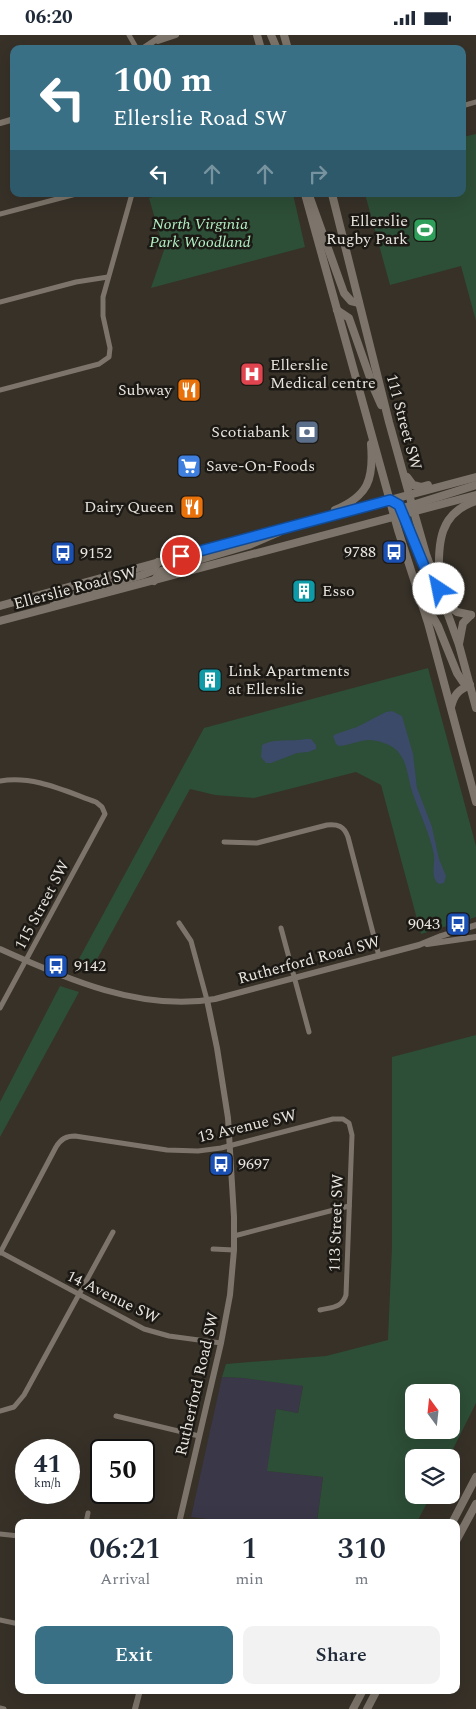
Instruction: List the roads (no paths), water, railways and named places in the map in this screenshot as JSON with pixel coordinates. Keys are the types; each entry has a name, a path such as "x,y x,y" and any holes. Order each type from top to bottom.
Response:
{"main road":[{"path":"308,197 337,310 451,707 476,802"},
{"path":"309,197 317,212 346,295 353,303 359,303"},
{"name":"111 Street SW","path":"333,197 389,422 413,508 459,645 476,707"},
{"path":"337,310 349,318 374,389 389,422"},
{"path":"311,521 356,499 368,483 372,459 369,423"},
{"path":"404,472 410,483 420,487 476,472"},
{"name":"Ellerslie Road SW","path":"0,606 291,525 476,477"},
{"path":"413,508 476,485"},
{"path":"413,508 476,495"},
{"path":"390,500 396,503 403,512 424,566 439,589"},
{"path":"439,589 439,549 442,529 456,512 476,501"},
{"name":"Ellerslie Road SW","path":"0,621 395,517 413,508"},
{"path":"154,581 161,571 249,545 271,537 291,525"},
{"path":"27,615 78,594 152,571 158,562"},
{"path":"417,589 438,625 457,673 463,682 470,685"},
{"path":"443,602 457,612 471,615 463,623 459,645"},
{"path":"451,707 454,697 458,692 470,685"},
{"path":"472,787 476,794"},
{"path":"454,1519 476,1477"},
{"path":"460,1534 476,1504"},
{"path":"353,1709 361,1694"},
{"path":"367,1709 375,1694"}],"street":[{"path":"149,45 163,35"},
{"path":"154,42 176,35"},
{"path":"0,214 65,197"},
{"path":"0,390 99,364 108,359 110,347 102,308 108,277 131,197"},
{"path":"0,303 76,282 108,277"},
{"name":"115 Street SW","path":"0,781 22,779 38,782 96,802 102,807 105,814 0,1008"},
{"path":"224,842 257,843 327,825 341,826 348,837 379,955"},
{"path":"179,923 192,941 207,1001"},
{"name":"Rutherford Road SW","path":"419,945 476,925"},
{"path":"282,928 309,1032"},
{"name":"Rutherford Road SW","path":"0,949 66,977 130,997 164,1002 207,1001 419,945 476,937"},
{"name":"Rutherford Road SW","path":"180,1519 221,1343 230,1295 234,1250 230,1146 222,1076 207,1001"},
{"name":"13 Avenue SW","path":"0,1253 62,1139 75,1136 182,1151 208,1150 333,1119 347,1120"},
{"name":"113 Street SW","path":"320,1310 340,1305 346,1295 352,1135 351,1126 347,1120"},
{"path":"234,1236 349,1206"},
{"path":"0,1411 14,1407 21,1400 113,1232"},
{"path":"213,1249 234,1250"},
{"name":"14 Avenue SW","path":"0,1253 137,1326 152,1332 221,1343"},
{"path":"116,1416 199,1436"},
{"path":"87,1519 88,1513"},
{"path":"0,1534 15,1536"},
{"path":"0,1621 15,1623"},
{"path":"135,1709 139,1694"},
{"path":"0,1708 4,1709"}],"water":[{"path":"392,711 402,716 413,754 417,788 432,827 439,859 446,876 444,883 439,884 435,878 432,847 402,757 390,746 381,742 366,740 339,746 336,744 333,736"},
{"path":"311,739 316,745 316,749 297,753 271,763 266,763 261,757 262,745 267,743"}],"place":[{"name":"Ellerslie Rugby Park","path":"425,230"},
{"name":"Ellerslie Medical centre","path":"252,374"},
{"name":"Subway","path":"189,390"},
{"name":"Scotiabank","path":"307,432"},
{"name":"Save-On-Foods","path":"189,466"},
{"name":"Dairy Queen","path":"192,507"},
{"name":"9788","path":"394,552"},
{"name":"9152","path":"63,553"},
{"name":"Esso","path":"304,591"},
{"name":"Link Apartments at Ellerslie","path":"210,680"},
{"name":"9043","path":"458,924"},
{"name":"9142","path":"56,966"},
{"name":"9697","path":"221,1164"}],"park label":[{"name":"North Virginia Park Woodland","path":"200,233"}]}
